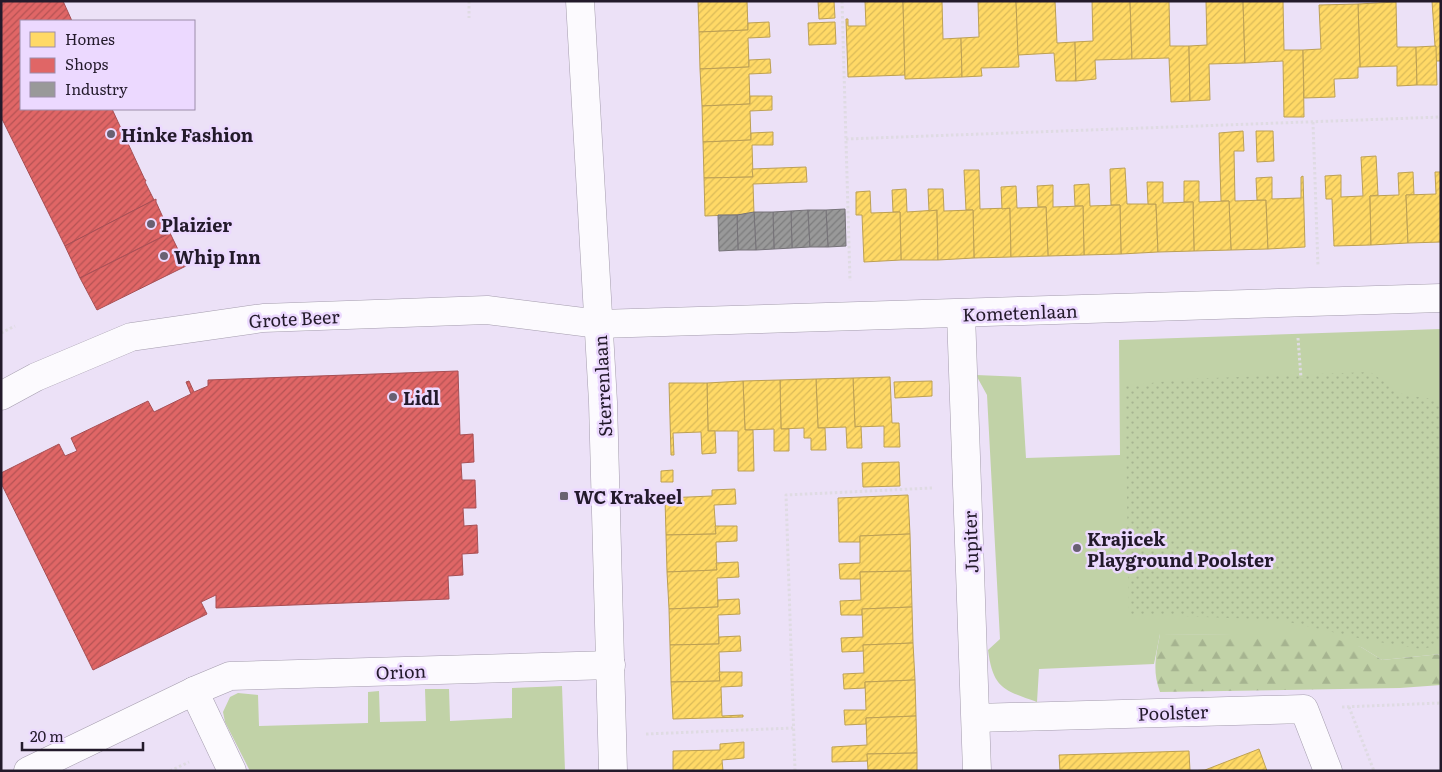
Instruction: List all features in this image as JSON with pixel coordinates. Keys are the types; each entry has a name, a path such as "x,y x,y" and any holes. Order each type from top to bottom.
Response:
{"street":[{"name":"Sterrenlaan","path":"580,1 604,402 613,771"},
{"name":"Kometenlaan","path":"599,324 1441,298"},
{"name":"Grote Beer","path":"1,396 36,377 131,337 263,318 486,310 599,324"},
{"name":"Jupiter","path":"961,314 977,771"},
{"name":"Orion","path":"20,767 230,676 611,666"},
{"path":"194,691 232,771"},
{"name":"Poolster","path":"976,718 1304,709"},
{"path":"1304,709 1328,771"}],"path":[{"path":"469,1 470,18"},
{"path":"842,1 851,317"},
{"path":"846,139 1441,117"},
{"path":"1313,122 1319,302"},
{"path":"1,332 15,326"},
{"path":"795,771 786,494 968,486"},
{"path":"1304,709 1441,703"},
{"path":"1349,707 1374,771"},
{"path":"612,736 793,728"}],"green space":[{"path":"1441,329 1441,654 1382,660 1361,647 1233,635 1160,634 1154,664 1039,669 1037,702 1008,690 997,680 990,663 988,650 1000,639 987,395 976,375 1021,377 1026,458 1120,455 1119,340"},
{"path":"1370,372 1404,395 1441,400 1441,645 1421,649 1367,640 1280,620 1129,614 1125,386 1186,379"},
{"path":"1160,634 1323,635 1361,647 1382,660 1441,654 1441,685 1400,688 1160,692 1155,670"},
{"path":"562,686 565,771 250,771 225,722 223,712 230,697 238,693 258,695 259,726 368,723 368,692 379,691 380,722 426,721 425,689 449,689 450,721 512,718 512,688"}],"building: Homes":[{"path":"698,1 747,1 748,30 699,32"},
{"path":"818,1 834,1 835,18 819,19"},
{"path":"865,1 903,1 905,75 848,77 846,19 848,19 848,26 866,26"},
{"path":"903,1 942,1 943,39 961,38 962,77 905,79"},
{"path":"978,1 1016,1 1019,67 981,68 982,76 962,77 961,38 979,37"},
{"path":"1016,1 1055,1 1057,43 1075,42 1076,81 1056,81 1054,53 1018,55"},
{"path":"1092,1 1130,1 1132,59 1095,60 1096,79 1076,81 1075,42 1093,41"},
{"path":"1130,1 1169,1 1170,46 1189,46 1190,101 1171,102 1169,58 1132,59"},
{"path":"1206,1 1243,1 1245,63 1209,64 1210,100 1190,101 1189,46 1207,45"},
{"path":"1243,1 1283,1 1284,50 1303,50 1304,117 1284,117 1283,61 1245,63"},
{"path":"1432,1 1441,1 1441,61 1436,61"},
{"path":"1396,2 1397,47 1416,47 1417,85 1397,86 1397,66 1360,67 1358,4"},
{"path":"1358,4 1360,67 1358,67 1358,78 1334,79 1335,97 1304,98 1303,50 1321,49 1319,5"},
{"path":"769,22 770,37 748,38 749,67 700,69 699,32 748,30 748,23"},
{"path":"835,22 836,44 809,45 808,23"},
{"path":"1436,46 1437,85 1417,85 1416,47"},
{"path":"770,59 771,73 749,74 750,104 702,106 700,69 749,67 749,60"},
{"path":"750,96 772,96 772,110 750,111 751,140 703,142 702,106 750,104"},
{"path":"1243,131 1244,151 1234,151 1235,201 1266,200 1268,249 1231,250 1229,201 1221,201 1219,133"},
{"path":"1256,131 1273,131 1274,161 1257,162"},
{"path":"773,132 773,145 752,145 753,177 704,178 703,142 751,140 751,133"},
{"path":"1376,156 1378,195 1370,196 1371,245 1334,246 1332,199 1326,199 1325,176 1341,175 1341,197 1363,196 1361,157"},
{"path":"806,167 807,182 753,184 754,214 705,216 704,178 753,177 752,169"},
{"path":"1125,168 1127,204 1156,204 1158,252 1121,254 1120,205 1111,205 1110,169"},
{"path":"964,170 979,170 980,209 1010,208 1011,257 974,258 973,210 966,210"},
{"path":"1413,172 1414,195 1406,195 1408,243 1371,245 1370,196 1399,195 1398,173"},
{"path":"1435,172 1441,172 1441,242 1408,243 1406,195 1436,194"},
{"path":"1303,176 1305,247 1268,249 1266,200 1257,200 1256,178 1272,177 1272,199 1301,198 1301,177"},
{"path":"1184,181 1199,181 1199,202 1229,201 1231,250 1194,251 1193,202 1184,202"},
{"path":"1147,182 1163,182 1163,203 1193,202 1194,251 1158,252 1156,204 1148,204"},
{"path":"1089,184 1090,206 1120,205 1121,254 1084,255 1083,206 1075,206 1074,185"},
{"path":"1053,185 1053,207 1083,206 1084,255 1048,256 1046,207 1038,207 1037,186"},
{"path":"1016,186 1017,208 1046,207 1048,256 1011,257 1010,208 1002,209 1001,187"},
{"path":"906,189 907,212 937,210 938,260 901,260 900,212 893,212 892,190"},
{"path":"928,189 943,189 944,211 973,210 974,258 938,260 937,210 929,211"},
{"path":"870,191 871,213 900,212 901,260 864,262 862,215 856,215 856,192"},
{"path":"890,377 892,423 899,423 900,447 884,447 884,426 855,427 853,378"},
{"path":"853,378 855,427 861,426 862,448 847,448 846,427 818,428 816,379"},
{"path":"816,379 818,428 825,428 826,450 811,450 811,438 804,438 804,428 781,429 780,380"},
{"path":"780,380 781,429 789,429 789,451 774,451 774,429 745,430 743,381"},
{"path":"743,381 745,430 753,430 754,471 738,471 738,431 708,431 707,383"},
{"path":"932,381 932,396 895,398 894,382"},
{"path":"669,383 707,383 708,431 715,431 716,453 702,454 701,432 673,433 674,455 671,455"},
{"path":"899,462 900,486 863,487 862,463"},
{"path":"673,470 673,482 661,482 661,471"},
{"path":"735,489 736,504 714,505 716,534 666,535 665,498 712,496 712,490"},
{"path":"908,495 910,534 860,536 860,542 839,542 838,498"},
{"path":"715,526 737,526 737,541 716,542 717,570 667,572 666,535 716,534"},
{"path":"910,534 911,571 860,572 861,579 840,579 839,564 860,563 860,536"},
{"path":"738,562 739,577 717,578 718,607 669,609 667,572 717,570 716,563"},
{"path":"911,571 912,607 862,609 862,615 841,615 840,601 861,600 860,572"},
{"path":"739,599 740,614 718,615 719,644 670,645 669,609 718,607 718,600"},
{"path":"912,607 913,643 863,645 864,651 842,652 841,638 863,637 862,609"},
{"path":"740,636 741,651 719,652 720,681 671,682 670,645 719,644 719,637"},
{"path":"913,643 915,680 865,682 865,688 844,689 843,674 864,673 863,645"},
{"path":"719,672 742,672 742,686 721,687 722,716 743,715 743,717 673,719 671,682 720,681"},
{"path":"915,680 916,716 866,718 866,724 845,725 844,710 866,710 865,682"},
{"path":"916,716 917,753 867,754 868,761 832,762 832,747 867,745 866,718"},
{"path":"744,742 744,758 722,760 723,771 673,771 673,751 720,750 720,744"},
{"path":"1259,749 1267,771 1190,771 1205,770"},
{"path":"1189,751 1190,771 1060,771 1059,755"},
{"path":"917,753 917,771 868,771 867,754"}],"building: Shops":[{"path":"1,1 63,1 72,20 20,20 20,110 112,110 154,200 65,246 1,117"},
{"path":"156,199 170,233 80,278 65,246"},
{"path":"170,233 186,266 97,310 80,278"},
{"path":"458,371 460,435 473,434 474,462 461,463 462,480 475,480 476,508 463,508 464,526 477,525 478,553 462,554 463,575 448,576 449,599 216,608 216,595 201,602 207,614 93,670 1,483 1,473 59,444 65,456 77,451 71,438 148,401 154,412 191,394 186,382 189,381 194,392 208,386 208,380"}],"building: Industry":[{"path":"845,209 846,246 828,247 826,210"},
{"path":"808,210 810,247 792,248 791,211"},
{"path":"808,210 826,210 828,247 810,247"},
{"path":"791,211 792,248 774,249 773,212"},
{"path":"754,212 773,212 774,249 756,250"},
{"path":"754,212 756,250 738,250 737,215"},
{"path":"718,215 737,215 738,250 719,251"}],"place":[{"name":"Hinke Fashion","path":"111,134"},
{"name":"Plaizier","path":"151,224"},
{"name":"Whip Inn","path":"164,256"},
{"name":"Lidl","path":"393,397"},
{"name":"WC Krakeel","path":"564,496"},
{"name":"Krajicek Playground Poolster","path":"1077,548"}]}
